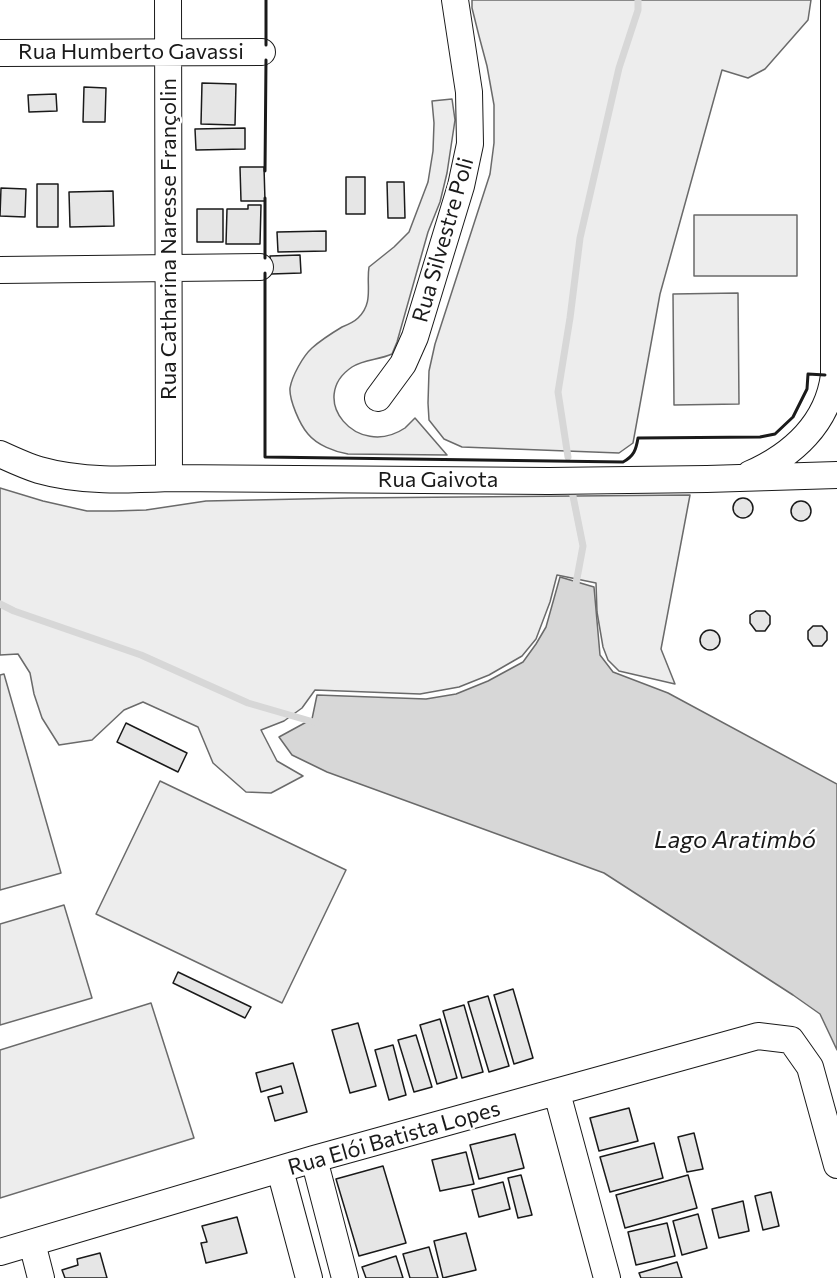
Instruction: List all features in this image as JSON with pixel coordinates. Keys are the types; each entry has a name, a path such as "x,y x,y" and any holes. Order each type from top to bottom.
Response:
{"street":[{"name":"Rua Catharina Naresse Françolin","path":"168,0 169,478"},
{"name":"Rua Silvestre Poli","path":"378,398 403,364 415,337 461,186 470,144 469,92 456,0"},
{"path":"741,478 767,466 794,448 832,405 835,299 834,0"},
{"name":"Rua Humberto Gavassi","path":"0,53 262,52"},
{"path":"0,270 260,267"},
{"name":"Rua Gaivota","path":"0,454 40,470 88,479 549,481 837,475"},
{"name":"Rua Elói Batista Lopes","path":"0,1252 314,1159 758,1036 791,1040 810,1067 837,1165"},
{"path":"557,1093 607,1278"},
{"path":"314,1159 345,1278"},
{"path":"279,1170 309,1278"},
{"path":"32,1243 41,1278"}],"shaded area":[{"path":"472,0 811,0 808,20 765,69 748,78 722,70 660,294 633,443 619,453 462,447 444,439 429,420 429,371 435,344 490,174 494,143 494,105"},
{"path":"452,99 455,120 447,173 397,342 392,354 361,362 352,367 339,380 334,394 336,408 343,421 355,431 370,436 387,436 405,428 415,418 447,455 338,452 316,441 305,430 293,405 290,393 291,383 295,372 312,348 334,332 355,321 363,312 368,300 369,267 409,232 428,182 433,151 432,101"},
{"path":"694,215 797,215 797,276 694,276"},
{"path":"738,293 739,404 674,405 673,294"},
{"path":"0,488 87,511 146,510 206,501 690,495 661,649 675,684 619,671 608,660 603,647 597,612 596,583 557,575 536,639 522,656 489,675 459,687 420,694 315,690 302,708 284,721 261,730 277,761 303,776 271,793 246,792 213,763 198,727 143,702 124,710 92,740 59,745 42,718 30,673 18,654 0,655"},
{"path":"4,674 61,873 0,890 0,675"},
{"path":"160,781 346,870 282,1003 96,914"},
{"path":"64,905 92,998 0,1025 0,924"},
{"path":"151,1003 194,1138 0,1198 0,1050"}],"water":[{"name":"Lago Aratimbó","path":"560,577 594,587 600,655 613,672 668,693 837,784 837,1050 820,1014 604,873 327,772 292,755 279,737 312,719 317,695 426,699 456,694 488,681 523,662 546,627"}],"building":[{"path":"202,83 236,84 235,125 201,124"},
{"path":"84,87 106,88 105,122 83,122"},
{"path":"56,94 57,111 29,112 28,95"},
{"path":"245,128 245,149 196,150 195,129"},
{"path":"240,167 264,167 265,201 241,201"},
{"path":"346,177 365,177 365,214 346,214"},
{"path":"387,182 404,182 405,218 388,218"},
{"path":"37,184 58,184 58,227 37,227"},
{"path":"1,188 26,189 25,217 0,216"},
{"path":"113,191 114,226 70,227 69,192"},
{"path":"248,205 261,205 260,244 226,244 227,209 248,209"},
{"path":"197,209 223,209 223,242 197,242"},
{"path":"326,231 326,251 278,252 277,232"},
{"path":"300,255 301,273 271,274 270,256"},
{"path":"739,498 747,498 753,504 753,512 747,518 739,518 733,512 733,504"},
{"path":"801,501 808,504 811,511 808,518 801,521 794,518 791,511 794,504"},
{"path":"756,611 765,611 770,616 770,624 765,631 756,631 750,623 750,615"},
{"path":"813,626 822,626 827,632 827,640 822,646 813,646 808,639 808,631"},
{"path":"706,630 714,630 720,636 720,644 714,650 706,650 700,644 700,636"},
{"path":"126,723 187,753 178,772 117,742"},
{"path":"178,972 251,1007 245,1018 173,983"},
{"path":"513,989 533,1058 514,1064 494,995"},
{"path":"488,996 509,1066 489,1072 468,1002"},
{"path":"464,1005 483,1072 462,1078 443,1011"},
{"path":"440,1019 457,1078 437,1084 420,1025"},
{"path":"358,1023 376,1086 350,1093 332,1030"},
{"path":"416,1035 432,1087 414,1092 398,1040"},
{"path":"393,1045 406,1095 389,1100 375,1050"},
{"path":"293,1063 307,1112 275,1121 268,1097 283,1093 281,1086 261,1092 256,1073"},
{"path":"629,1108 638,1141 599,1151 590,1118"},
{"path":"694,1133 703,1169 687,1172 678,1137"},
{"path":"515,1134 524,1168 479,1179 470,1145"},
{"path":"654,1143 663,1178 610,1192 600,1157"},
{"path":"466,1152 474,1184 440,1191 432,1160"},
{"path":"383,1166 406,1243 359,1256 336,1179"},
{"path":"521,1175 532,1215 518,1218 508,1178"},
{"path":"688,1175 697,1208 625,1228 616,1195"},
{"path":"503,1182 510,1209 479,1217 472,1190"},
{"path":"771,1192 779,1226 763,1230 755,1196"},
{"path":"743,1201 749,1231 719,1238 712,1209"},
{"path":"698,1214 707,1248 682,1255 673,1221"},
{"path":"237,1217 247,1253 206,1263 201,1243 207,1242 202,1226"},
{"path":"667,1223 675,1256 636,1265 628,1232"},
{"path":"466,1233 476,1270 443,1278 434,1241"},
{"path":"429,1247 438,1278 410,1278 403,1254"},
{"path":"100,1253 107,1278 65,1278 62,1270 78,1265 77,1259"},
{"path":"396,1256 403,1278 366,1278 362,1267"},
{"path":"677,1262 682,1278 641,1278 639,1273"}],"waterway":[{"path":"568,457 558,392 580,238 619,68 638,10 638,0"},
{"path":"572,491 583,546 575,589"},
{"path":"0,604 14,611 141,655 248,703 317,723"}],"wall":[{"path":"266,0 266,45"},
{"path":"265,171 266,60"},
{"path":"265,198 265,258"},
{"path":"265,273 265,457 623,462 634,452 638,438 760,437 775,434 793,417 807,389 808,374 825,375"}]}
